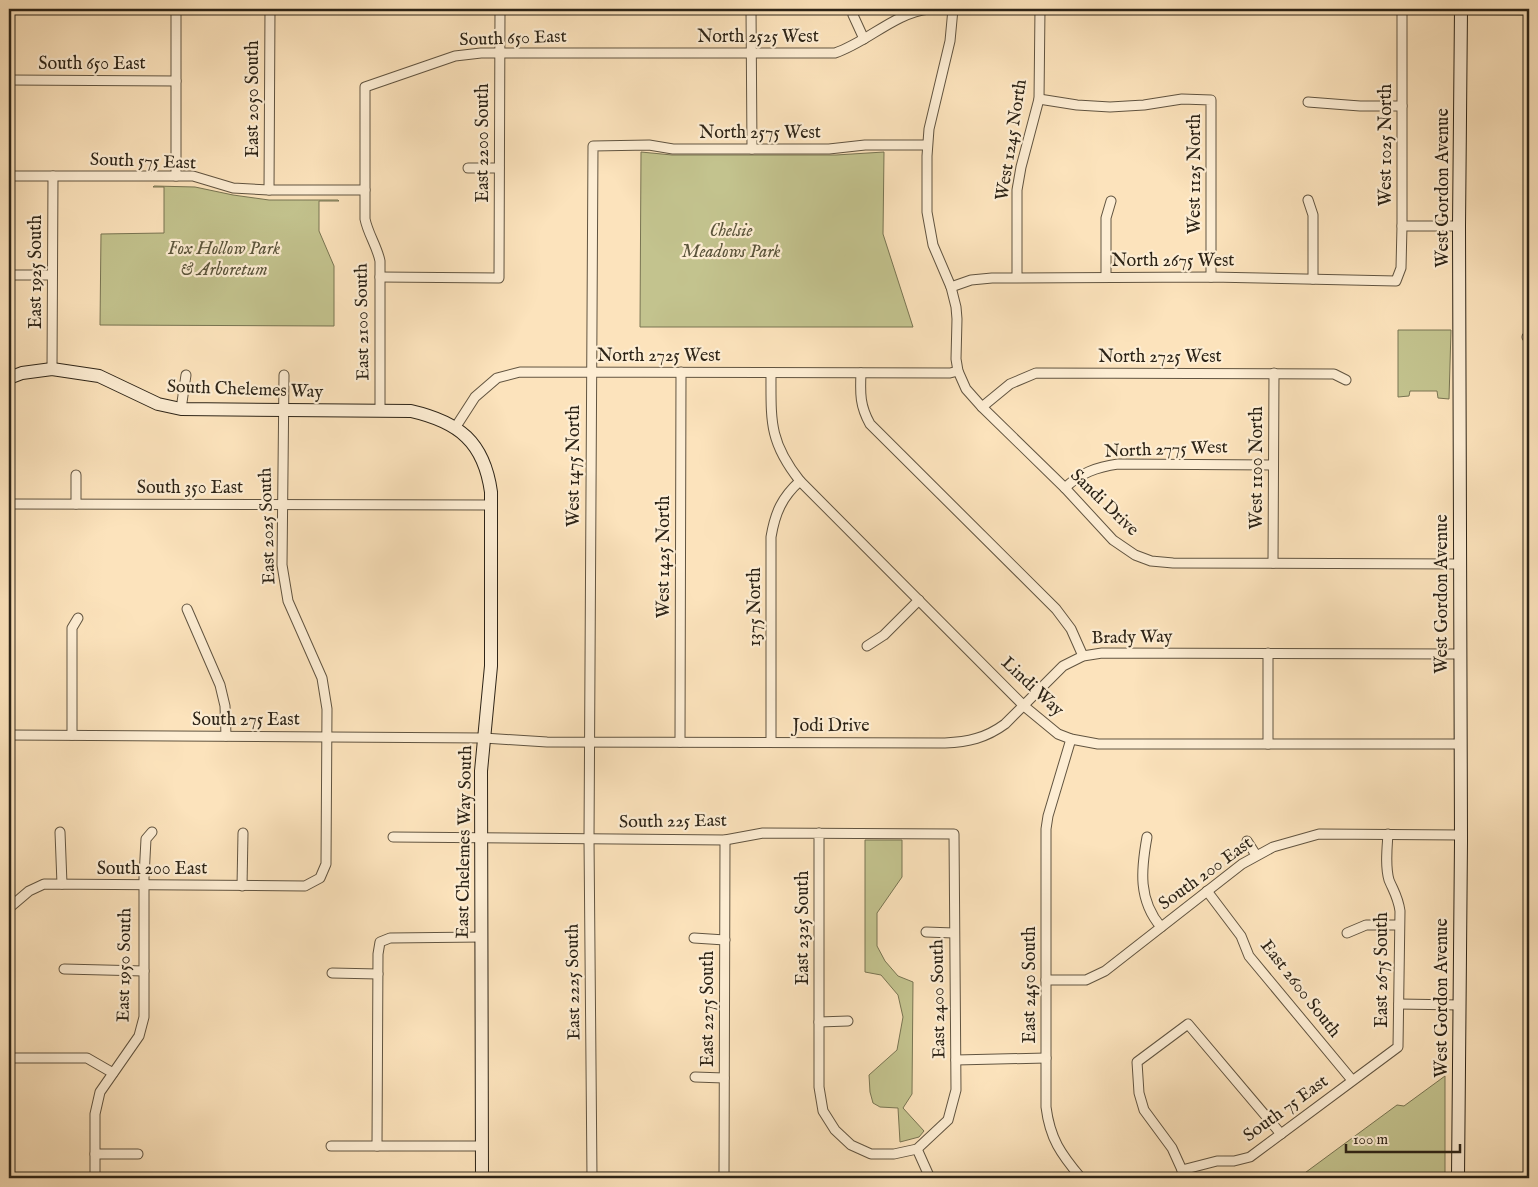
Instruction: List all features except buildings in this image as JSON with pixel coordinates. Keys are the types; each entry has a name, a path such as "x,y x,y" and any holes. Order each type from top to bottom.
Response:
{"street":[{"path":"176,9 176,176"},
{"name":"East 2050 South","path":"269,190 270,9"},
{"name":"East 2200 South","path":"380,277 499,278 500,9"},
{"path":"752,9 752,149"},
{"path":"852,9 864,39"},
{"name":"North 2525 West","path":"577,53 834,53 847,49 900,18 913,12 929,9"},
{"path":"771,374 950,373 958,371 956,358 957,320 951,287 933,245 927,212 928,145 932,114 950,42 954,9"},
{"name":"West 1245 North","path":"1017,277 1017,190 1021,167 1039,99 1040,9"},
{"path":"1378,9 1529,10"},
{"name":"West 1025 North","path":"1396,281 1401,268 1402,226 1402,9"},
{"name":"West Gordon Avenue","path":"1458,1178 1461,835 1459,226 1461,9"},
{"name":"South 650 East","path":"365,86 456,56 480,53 577,53"},
{"name":"South 650 East","path":"9,80 176,81"},
{"name":"East 2100 South","path":"365,86 365,218 368,232 377,248 380,261 380,411"},
{"name":"West 1125 North","path":"1039,99 1077,105 1110,107 1144,105 1182,99 1211,100 1210,277"},
{"path":"1308,102 1360,106 1402,106"},
{"name":"North 2575 West","path":"594,146 649,145 673,149 829,149 871,145 928,145"},
{"name":"West 1475 North","path":"589,786 594,146"},
{"path":"468,168 499,168"},
{"name":"South 575 East","path":"9,176 193,176 233,188 365,190"},
{"name":"East 1925 South","path":"52,369 53,176"},
{"path":"1308,200 1313,215 1313,279"},
{"path":"1106,277 1106,218 1111,201"},
{"path":"1402,226 1459,226"},
{"path":"9,275 52,275"},
{"name":"North 2675 West","path":"951,287 981,279 1017,277 1210,277 1396,281"},
{"name":"South Chelemes Way","path":"9,378 22,373 52,369 99,376 158,404 181,408 412,411 434,416 455,428"},
{"name":"Sandi Drive","path":"958,371 966,389 982,407 1065,488 1113,540 1135,555 1151,561 1173,563 1460,564"},
{"name":"North 2725 West","path":"455,428 475,397 497,378 520,372 771,374"},
{"name":"West 1425 North","path":"680,742 681,372"},
{"name":"Brady Way","path":"861,373 860,397 863,410 870,424 1056,609 1071,629 1083,656 1102,653 1460,654"},
{"name":"North 2725 West","path":"982,407 1010,384 1036,373 1334,374 1346,380"},
{"name":"Lindi Way","path":"771,374 770,409 778,447 787,464 800,481 1024,706 1058,734 1071,740 1098,744 1460,744"},
{"name":"West 1100 North","path":"1273,563 1274,374"},
{"path":"181,408 186,375"},
{"name":"East 2025 South","path":"284,375 282,504 282,565 284,583 288,601 322,678 326,708 326,864 320,878"},
{"name":"East Chelemes Way South","path":"455,428 465,435 485,464 491,492 492,643 481,771 482,1178"},
{"name":"North 2775 West","path":"1065,488 1080,475 1100,466 1118,464 1273,464"},
{"path":"76,475 76,504"},
{"name":"1375 North","path":"771,742 771,537 773,521 779,507 785,496 800,481"},
{"name":"South 350 East","path":"9,504 490,505"},
{"path":"867,646 884,635 919,600"},
{"path":"187,609 220,685 225,706 226,736"},
{"path":"72,735 72,628 78,618"},
{"path":"1268,653 1268,744"},
{"name":"Jodi Drive","path":"484,738 547,742 965,742 994,732 1005,724 1063,666 1083,656"},
{"name":"South 275 East","path":"9,735 484,738"},
{"name":"East 2450 South","path":"1071,740 1048,816 1046,829 1046,1107 1048,1123 1054,1140 1062,1156 1081,1178"},
{"name":"East 2225 South","path":"589,786 592,1176 654,1178"},
{"path":"60,832 62,884"},
{"name":"East 1950 South","path":"95,1178 94,1114 100,1092 139,1036 144,1017 143,885 146,839 152,832"},
{"path":"242,886 243,833"},
{"name":"South 225 East","path":"393,837 725,840 762,833 954,834"},
{"name":"East 2325 South","path":"819,833 819,1087 823,1111 834,1130 851,1145 872,1154 894,1154 917,1149"},
{"name":"East 2400 South","path":"917,1149 948,1120 956,1090 954,834"},
{"name":"South 200 East","path":"1046,980 1086,980 1105,971 1207,891 1256,855 1273,847 1319,834 1461,835"},
{"name":"East 2675 South","path":"1388,834 1387,868 1390,880 1398,896 1400,911 1398,1047"},
{"path":"1147,837 1144,862 1144,897 1148,909 1161,928"},
{"name":"East 2275 South","path":"724,1178 725,840"},
{"path":"1247,841 1256,855"},
{"name":"South 200 East","path":"9,908 29,890 44,884 305,886 320,878"},
{"name":"East 2600 South","path":"1207,891 1240,936 1249,956 1352,1080"},
{"path":"1347,933 1366,925 1399,926"},
{"path":"926,932 954,933"},
{"path":"377,1146 378,954 380,942 390,938 482,937"},
{"name":"East 2275 South","path":"694,938 725,940"},
{"path":"64,969 144,971"},
{"path":"332,973 378,974"},
{"path":"1399,1004 1460,1004"},
{"path":"819,1022 848,1021"},
{"path":"1182,1174 1172,1148 1144,1110 1139,1093 1137,1062 1188,1024 1280,1134"},
{"name":"South 75 East","path":"1182,1174 1217,1161 1234,1161 1250,1157 1398,1047"},
{"path":"9,1058 87,1058 113,1073"},
{"path":"956,1060 1046,1058"},
{"name":"East 2275 South","path":"695,1077 724,1078"},
{"path":"331,1146 482,1146"},
{"path":"917,1149 930,1178"},
{"path":"95,1154 138,1154"},
{"path":"654,1178 683,1178"}],"green space":[{"name":"Chelsie Meadows Park","path":"641,152 672,155 836,155 884,152 883,234 913,327 640,327"},
{"name":"Fox Hollow Park & Arboretum","path":"154,186 195,187 269,200 338,200 319,201 319,231 334,266 334,326 100,325 101,234 164,233 164,187"},
{"path":"1398,330 1451,330 1449,399 1438,398 1437,391 1410,391 1409,396 1398,397"},
{"path":"865,840 902,840 902,877 877,913 877,946 885,961 898,976 913,982 912,1094 903,1108 924,1131 919,1137 900,1142 898,1108 880,1107 873,1103 870,1092 869,1075 897,1050 903,1017 898,995 881,975 865,972"},
{"path":"1445,1076 1445,1178 1298,1178 1397,1105 1404,1106"}]}
